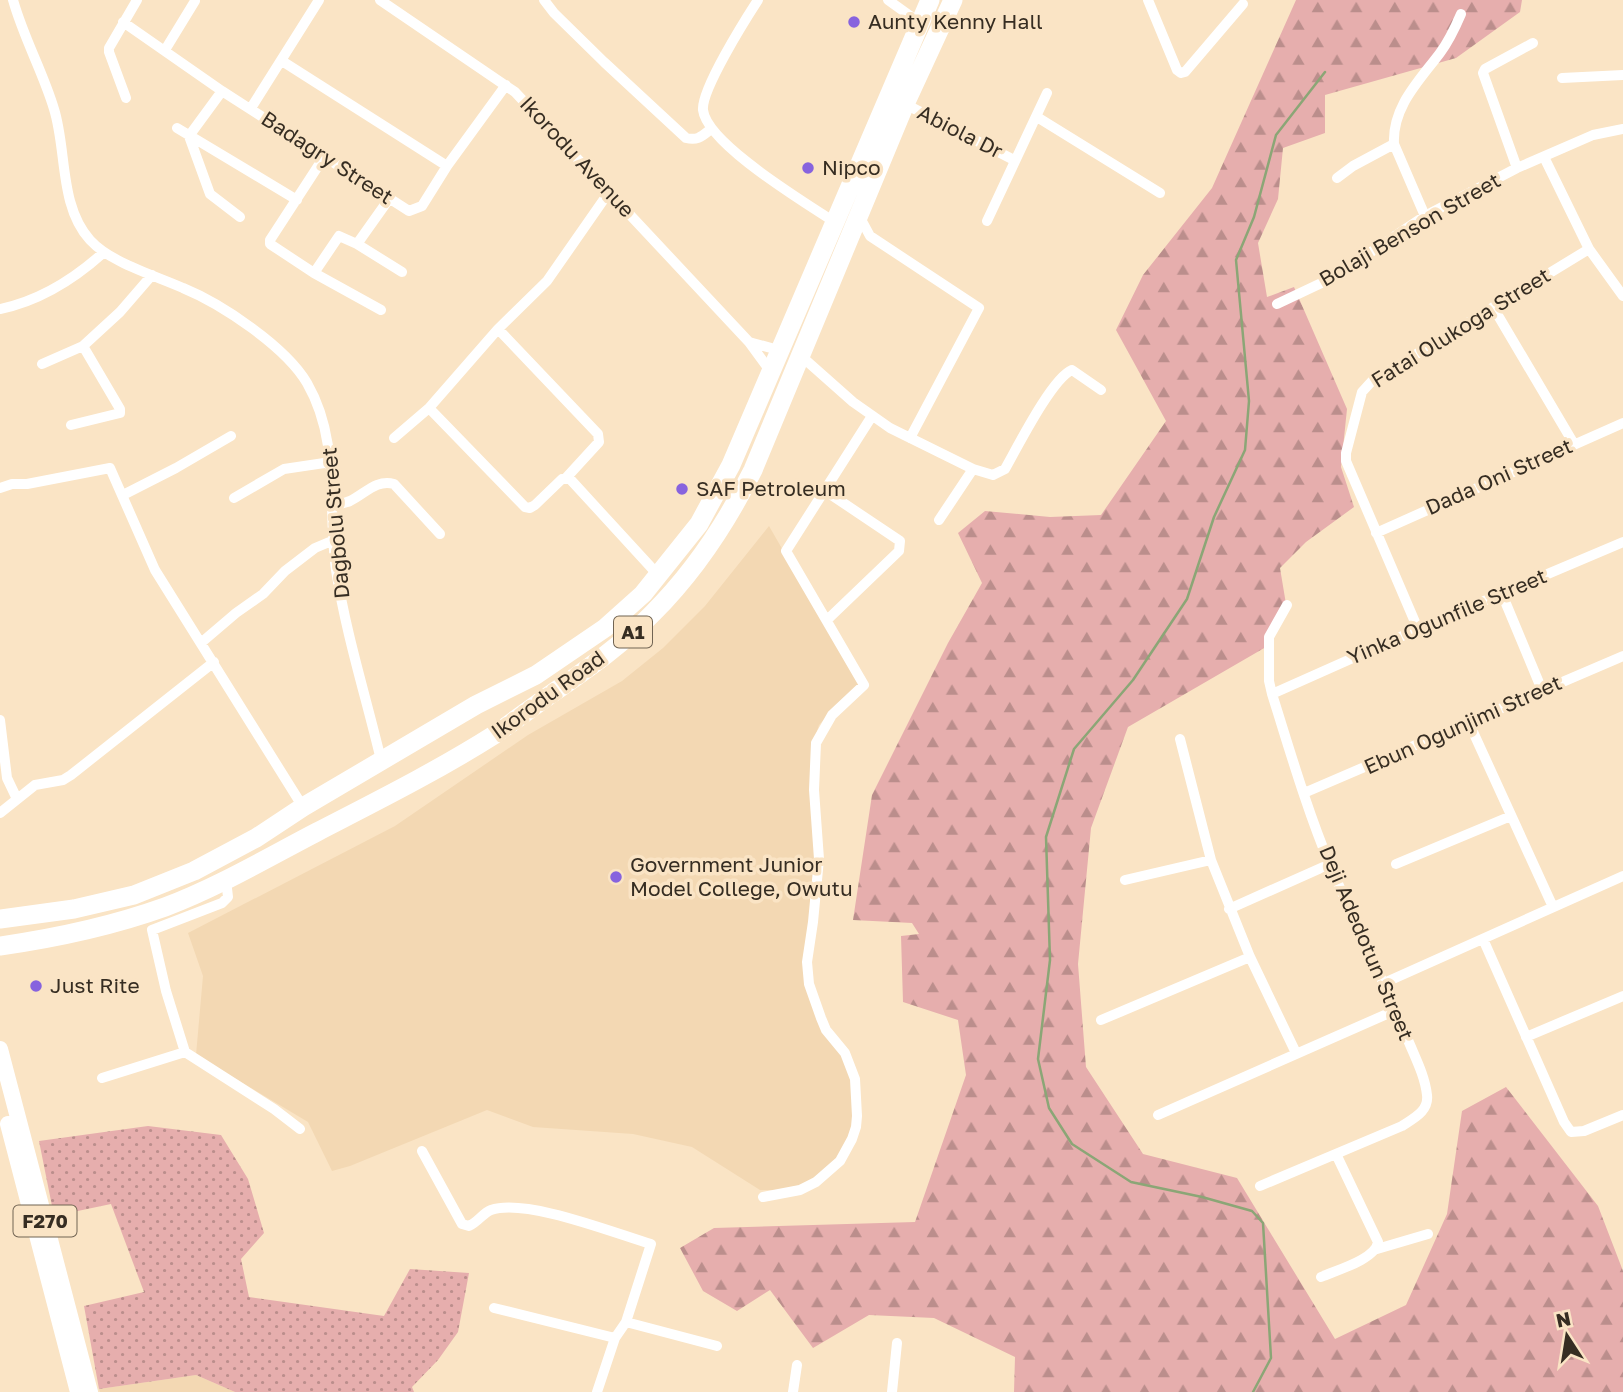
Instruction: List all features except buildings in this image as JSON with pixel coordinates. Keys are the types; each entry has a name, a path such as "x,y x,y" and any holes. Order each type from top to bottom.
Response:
{"highway":[{"name":"Ikorodu Road","path":"5,948 123,921 165,907 226,880 425,776 494,735 571,680 632,633 654,612 695,566 739,498 753,470 836,223 930,0"},
{"name":"Ikorodu Road","path":"0,919 74,909 134,895 221,858 381,760 476,705 536,675 623,613 659,576 699,524 715,498 772,373 791,353 857,218 953,0"}],"main road":[{"name":"F270","path":"0,1049 90,1392"},
{"name":"F270","path":"0,1091 78,1392"}],"street":[{"name":"Dagbolu Street","path":"13,0 30,51 54,107 74,212 84,233 103,253 215,302 292,364 306,382 316,402 329,443 336,568 381,760"},
{"path":"125,98 109,52 137,0"},
{"path":"251,108 319,0"},
{"name":"Ikorodu Avenue","path":"380,0 506,85 525,102 749,342 772,373"},
{"path":"544,0 604,62 687,138 694,140 711,130"},
{"path":"1148,0 1177,70 1181,73 1185,72 1243,4"},
{"path":"165,50 195,1"},
{"path":"755,1 705,99 703,108 711,130 736,153 836,223"},
{"path":"895,2 920,23"},
{"path":"1425,216 1394,144 1393,132 1406,98 1451,37 1461,15"},
{"name":"Badagry Street","path":"123,22 222,91 409,211 422,206 447,166 506,85"},
{"path":"1517,168 1483,73 1485,69 1533,43"},
{"path":"282,61 447,166"},
{"path":"1562,78 1623,75"},
{"path":"189,136 222,91"},
{"path":"987,221 1047,93"},
{"name":"Abiola Dr","path":"905,104 1014,160"},
{"path":"1037,117 1160,193"},
{"path":"177,128 297,200"},
{"name":"Bolaji Benson Street","path":"1277,304 1332,278 1425,216 1517,168 1593,135 1623,129"},
{"path":"189,136 210,194 240,218"},
{"path":"1337,178 1353,166 1394,144"},
{"path":"1544,157 1589,248 1621,291"},
{"path":"324,158 270,240 270,244 314,273 381,310"},
{"path":"394,438 429,408 498,329 547,281 610,192"},
{"path":"357,244 389,199"},
{"path":"857,218 870,236 979,308 910,438"},
{"path":"314,273 337,237 342,236 402,272"},
{"name":"Fatai Olukoga Street","path":"1418,629 1346,461 1362,391 1372,381 1589,248"},
{"path":"0,309 46,293 77,274 103,253"},
{"path":"42,364 83,346 120,313 152,275"},
{"path":"1493,307 1574,444"},
{"path":"429,408 525,507 530,508 566,478 599,442 598,434 498,329"},
{"path":"749,342 791,353 872,416 910,438 993,475 1005,469 1046,399 1068,371 1072,370 1101,390"},
{"path":"71,425 120,413 83,346"},
{"path":"763,1197 800,1190 829,1171 846,1152 858,1116 855,1079 845,1053 826,1030 814,1001 807,972 819,859 814,790 816,743 832,715 864,685 786,551 872,416"},
{"name":"Dada Oni Street","path":"1377,533 1623,423"},
{"path":"123,495 231,436"},
{"path":"234,498 284,469 331,462"},
{"path":"0,488 110,468 155,570 303,807"},
{"path":"939,520 973,468"},
{"path":"566,478 570,479 659,576"},
{"path":"333,506 387,482 394,484 440,534"},
{"path":"824,490 859,511 901,544 899,551 827,620"},
{"path":"202,642 263,594 285,571 315,548 334,540"},
{"name":"Yinka Ogunfile Street","path":"1272,694 1623,541"},
{"path":"1502,594 1542,690"},
{"name":"Deji Adedotun Street","path":"1260,1186 1402,1126 1423,1111 1427,1096 1423,1078 1396,1010 1329,864 1272,694 1269,681 1269,637 1287,605"},
{"name":"Ebun Ogunjimi Street","path":"1304,793 1623,657"},
{"path":"0,813 35,785 63,780 71,775 214,662"},
{"path":"0,720 7,778 17,799"},
{"path":"1469,723 1553,906"},
{"path":"1180,739 1211,860 1229,909 1296,1053"},
{"path":"1396,864 1511,816"},
{"path":"1125,880 1211,860"},
{"path":"1229,909 1329,864"},
{"path":"1384,983 1623,876"},
{"path":"226,880 228,897 222,903 152,930 166,991 185,1052 274,1109 300,1129"},
{"path":"1483,939 1564,1122 1571,1132 1584,1132 1623,1115"},
{"path":"1101,1020 1250,957"},
{"path":"1526,1037 1623,996"},
{"path":"1158,1115 1396,1010"},
{"path":"102,1078 185,1052"},
{"path":"422,1151 462,1224 469,1226 495,1209 523,1209 542,1212 651,1244 626,1322 615,1338 597,1392"},
{"path":"1336,1154 1378,1242 1377,1249"},
{"path":"1321,1278 1370,1256 1377,1249 1428,1234"},
{"path":"494,1308 615,1338"},
{"path":"626,1322 717,1346"},
{"path":"892,1392 897,1343"},
{"path":"793,1392 797,1365"}],"shaded area":[{"name":"Government Junior Model College, Owutu","path":"769,526 861,686 819,725 811,750 815,850 805,980 844,1059 852,1082 852,1125 846,1144 836,1160 801,1185 778,1190 760,1190 692,1147 633,1134 533,1127 487,1110 332,1171 308,1122 196,1055 203,976 188,933 395,826 528,735 622,681 663,648 705,606"},
{"path":"196,1375 235,1392 100,1392 99,1389"}],"green space":[{"path":"1296,0 1522,0 1520,12 1456,58 1325,95 1325,133 1283,148 1278,199 1258,243 1267,297 1294,287 1347,409 1341,467 1354,507 1306,542 1280,568 1286,604 1266,647 1128,727 1091,828 1078,964 1086,1067 1143,1154 1237,1178 1335,1339 1406,1305 1447,1214 1462,1111 1506,1087 1598,1206 1623,1271 1623,1392 1014,1392 1015,1357 934,1318 869,1315 813,1348 770,1290 737,1311 703,1291 680,1248 714,1228 915,1222 966,1075 958,1020 903,1002 901,936 919,934 912,923 853,920 872,795 948,643 982,583 958,533 985,511 1050,517 1101,515 1166,421 1116,330 1143,275 1212,188"},
{"path":"148,1126 221,1135 248,1179 264,1233 241,1259 249,1297 384,1316 410,1269 469,1273 458,1332 438,1360 412,1387 414,1392 235,1392 196,1375 99,1389 84,1306 144,1292 111,1204 54,1216 39,1141"}],"waterway":[{"path":"1253,1392 1271,1358 1263,1223 1252,1211 1131,1182 1072,1144 1049,1108 1038,1059 1050,960 1046,837 1074,749 1133,680 1187,599 1214,517 1245,450 1249,401 1236,260 1254,217 1276,135 1325,72"}],"place":[{"name":"Aunty Kenny Hall","path":"854,22"},
{"name":"Nipco","path":"808,168"},
{"name":"SAF Petroleum","path":"682,489"},
{"name":"Government Junior Model College, Owutu","path":"616,877"},
{"name":"Just Rite","path":"36,986"}]}
